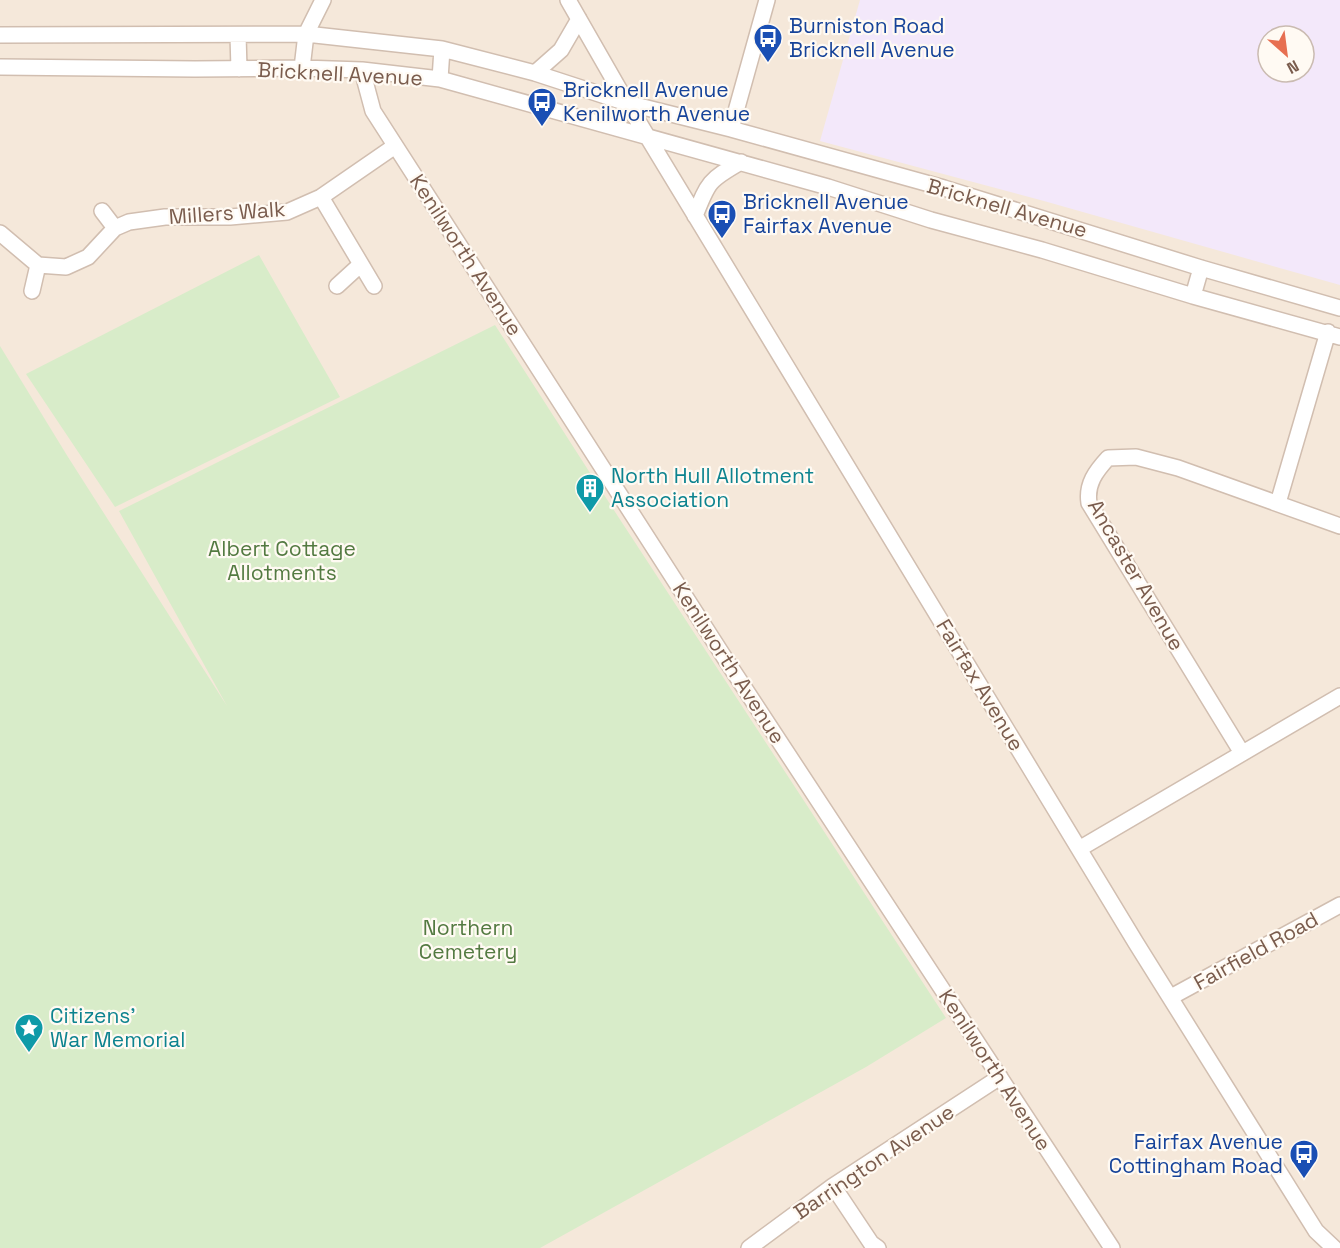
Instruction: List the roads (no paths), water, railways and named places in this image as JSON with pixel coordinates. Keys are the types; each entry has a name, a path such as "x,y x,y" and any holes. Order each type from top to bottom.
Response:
{"street":[{"path":"302,68 306,34 323,0"},
{"name":"Fairfax Avenue","path":"568,0 695,216 1079,849 1316,1231 1322,1248"},
{"path":"731,129 768,0"},
{"path":"535,73 561,50 579,20"},
{"name":"Bricknell Avenue","path":"0,35 306,34 442,49 535,73 627,103 731,129 976,197 1201,268 1340,308"},
{"path":"238,35 239,69"},
{"path":"440,79 442,49"},
{"name":"Bricknell Avenue","path":"0,67 302,68 362,70 440,79 741,162 1193,296 1334,335"},
{"name":"Kenilworth Avenue","path":"362,70 372,111 726,660 1112,1248"},
{"name":"Millers Walk","path":"115,228 129,222 165,217 287,212 321,197 395,146"},
{"path":"695,216 707,186 741,162"},
{"path":"321,197 374,286"},
{"path":"0,233 38,265 66,267 88,257 115,228 102,211"},
{"path":"32,291 38,265"},
{"path":"337,286 360,265"},
{"path":"1193,296 1201,268"},
{"path":"1278,503 1334,335"},
{"name":"Ancaster Avenue","path":"1242,753 1089,503 1088,495 1093,474 1108,458 1136,457 1178,468 1340,526"},
{"path":"1079,849 1340,696"},
{"name":"Fairfield Road","path":"1171,997 1340,905"},
{"name":"Barrington Avenue","path":"749,1248 833,1186 1000,1077"},
{"path":"833,1186 871,1243 878,1248"},
{"name":"Fairfax Avenue","path":"1316,1231 1334,1248"}],"place":[{"name":"Burniston Road Bricknell Avenue","path":"768,64"},
{"name":"Bricknell Avenue Kenilworth Avenue","path":"542,128"},
{"name":"Bricknell Avenue Fairfax Avenue","path":"722,240"},
{"name":"North Hull Allotment Association","path":"590,514"},
{"name":"Citizens' War Memorial","path":"29,1054"},
{"name":"Fairfax Avenue Cottingham Road","path":"1304,1180"}],"park label":[{"name":"Albert Cottage Allotments","path":"282,561"},
{"name":"Northern Cemetery","path":"468,940"}]}
